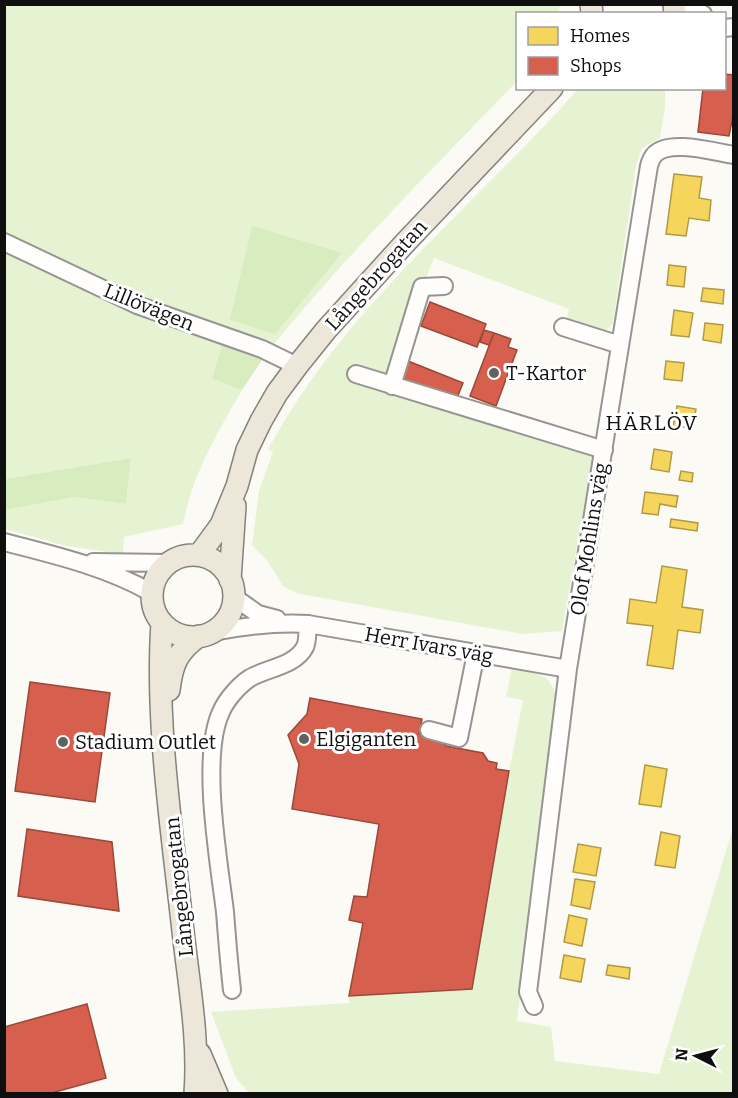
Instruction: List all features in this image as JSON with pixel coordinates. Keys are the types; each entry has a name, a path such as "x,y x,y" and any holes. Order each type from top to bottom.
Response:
{"main road":[{"name":"Långebrogatan","path":"199,555 221,525 237,486 247,450 261,421 277,393 297,366 326,330 404,244 550,90"},
{"name":"Långebrogatan","path":"232,589 237,486"},
{"path":"199,555 218,564 232,589 228,617 206,634 178,634 162,623 154,609 152,594 158,574 168,563 183,556 199,555"},
{"name":"Långebrogatan","path":"162,623 160,651 164,735 171,828 196,1039 195,1094"},
{"name":"Långebrogatan","path":"164,735 167,697 178,656 186,645 206,634"},
{"name":"Långebrogatan","path":"196,1039 203,1064 217,1094"}],"street":[{"path":"684,4 699,12"},
{"name":"Olof Mohlins väg","path":"534,1006 528,992 568,669 648,174 653,155 664,148 674,146 734,155"},
{"name":"Lillövägen","path":"4,242 136,305 262,350 297,366"},
{"path":"392,386 422,288 444,286"},
{"path":"563,327 620,345"},
{"path":"356,374 604,450"},
{"path":"4,542 112,573 152,594"},
{"path":"80,562 168,563"},
{"name":"Herr Ivars väg","path":"232,589 258,614 290,623"},
{"path":"232,990 213,794 213,738 221,711 237,689 250,678 285,663 301,652 306,645 308,624"},
{"name":"Herr Ivars väg","path":"206,634 248,626 308,624 568,669"},
{"path":"429,730 459,738 476,653"}],"green space":[{"path":"5,5 561,5 558,12 516,12 516,82 360,245 271,348 148,302 5,235"},
{"path":"577,90 665,90 660,138 642,148 636,166 613,323 603,331 566,320 569,309 434,258 381,390 593,455 562,631 523,634 300,594 284,587 266,559 252,545 259,491 273,452 268,450 299,399 333,350 372,304 412,260 538,133"},
{"path":"252,226 342,253 275,334 230,320"},
{"path":"4,252 118,307 223,341 212,377 242,390 199,471 183,524 124,537 123,554 66,546 5,529 5,510 74,497 126,504 131,458 5,479"},
{"path":"223,341 262,360 242,390 212,378"},
{"path":"131,458 126,504 74,497 5,510 5,479"},
{"path":"512,668 546,678 554,689 556,697 517,1021 551,1027 555,1061 659,1074 733,828 733,1093 249,1093 236,1078 211,1012 349,1003 349,996 509,772 523,700 506,697"}],"building: Homes":[{"path":"674,174 702,177 699,198 711,200 709,221 689,218 686,236 666,234"},
{"path":"669,265 686,267 684,287 667,285"},
{"path":"703,288 724,290 723,304 701,301"},
{"path":"674,310 693,313 689,337 671,335"},
{"path":"705,323 723,325 721,343 703,340"},
{"path":"666,361 684,363 682,381 664,379"},
{"path":"677,406 696,409 693,428 673,426"},
{"path":"654,449 672,452 669,472 651,469"},
{"path":"681,471 693,473 692,482 679,480"},
{"path":"645,492 678,496 676,507 660,504 658,515 642,513"},
{"path":"671,519 698,523 697,531 670,527"},
{"path":"662,566 687,570 682,607 703,610 700,633 678,630 673,669 647,665 653,626 627,623 630,599 656,603"},
{"path":"645,765 667,769 661,807 639,804"},
{"path":"661,832 680,836 675,868 655,865"},
{"path":"578,844 601,848 596,876 573,872"},
{"path":"575,879 595,882 590,909 571,905"},
{"path":"569,915 587,919 582,946 564,942"},
{"path":"564,955 585,959 581,982 560,978"},
{"path":"608,965 630,968 629,979 606,975"}],"building: Shops":[{"path":"726,74 734,75 734,111 729,136 698,132 703,90 726,90"},
{"name":"T-Kartor","path":"430,302 486,324 477,347 421,326"},
{"name":"T-Kartor","path":"484,330 494,333 489,345 480,342"},
{"name":"T-Kartor","path":"494,333 511,339 508,347 517,350 496,406 470,396"},
{"name":"T-Kartor","path":"408,361 463,383 455,403 400,381"},
{"name":"Stadium Outlet","path":"30,682 110,693 95,802 15,791"},
{"path":"310,698 422,719 419,734 440,738 446,746 483,753 488,761 497,763 496,769 509,771 472,989 349,996 363,923 349,920 354,896 367,897 379,824 292,809 299,764 288,735 307,714"},
{"path":"27,829 112,842 119,911 18,896"},
{"path":"87,1004 106,1078 48,1094 4,1094 4,1027"}],"place":[{"name":"T-Kartor","path":"494,373"},
{"name":"Elgiganten","path":"304,739"},
{"name":"Stadium Outlet","path":"63,742"}],"district":[{"name":"HÄRLÖV","path":"652,423"}]}
